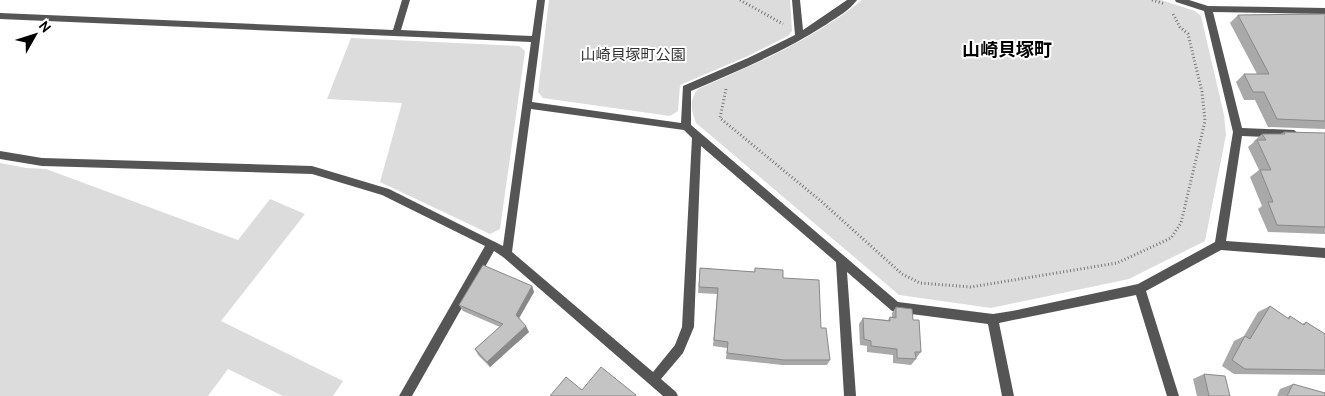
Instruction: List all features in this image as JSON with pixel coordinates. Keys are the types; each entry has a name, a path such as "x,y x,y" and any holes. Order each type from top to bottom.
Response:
{"street":[{"path":"396,33 406,0"},
{"path":"507,254 542,0"},
{"path":"796,0 798,31"},
{"path":"686,127 686,89 760,56 798,31 853,0"},
{"path":"1179,0 1208,9 1325,10"},
{"path":"1208,9 1238,132 1220,245"},
{"path":"0,16 537,39"},
{"path":"528,105 686,127 896,307 993,319 1140,289 1220,245 1325,253"},
{"path":"1238,132 1306,134"},
{"path":"654,380 679,349 688,326 696,136"},
{"path":"0,155 42,162 312,170 385,192 492,244 507,254 672,396"},
{"path":"405,396 492,244"},
{"path":"841,259 850,396"},
{"path":"1140,289 1173,396"},
{"path":"993,319 1008,396"}],"path":[{"path":"740,0 798,31"},
{"path":"1152,0 1169,6"},
{"path":"725,89 720,118 822,202 902,274 920,283 971,288 1108,265 1117,263 1171,238 1181,223 1205,121 1202,92 1188,34 1180,27 1173,12"},
{"path":"718,92 733,85"}],"green space":[{"name":"山崎貝塚町公園","path":"549,0 790,0 792,31 788,36 748,56 680,85 678,111 670,116 543,98 538,92"},
{"path":"862,0 1161,0 1195,11 1201,16 1224,115 1226,135 1205,241 1129,279 991,308 899,295 696,123 692,109 693,97 698,89 804,39"},
{"path":"351,38 519,46 525,51 500,229 490,234 380,182 402,103 327,99"},
{"path":"0,163 26,168 46,169 238,240 270,199 305,214 221,321 343,381 333,396 283,396 228,369 208,396 0,396"}],"building":[{"path":"1325,14 1325,121 1277,119 1264,92 1253,92 1244,74 1269,74 1238,15"},
{"path":"1284,132 1325,133 1325,227 1277,225 1268,202 1273,202 1260,170 1271,170 1257,140 1266,140 1262,134 1285,134"},
{"path":"483,265 532,286 516,315 526,326 487,362 475,349 503,324 459,305"},
{"path":"700,268 755,272 755,268 783,270 783,278 819,280 821,328 826,328 830,360 784,360 727,353 728,342 714,340 718,288 699,287"},
{"path":"1270,306 1289,319 1290,316 1304,325 1306,322 1325,334 1325,370 1245,369 1232,360 1245,336 1250,339"},
{"path":"896,307 912,309 913,320 919,320 921,352 915,352 916,359 897,358 897,349 871,346 871,341 864,339 863,318 890,321 890,317 896,318"},
{"path":"601,367 636,395 550,396 566,377 582,390"},
{"path":"1204,374 1225,376 1230,396 1209,396"},
{"path":"1293,384 1325,393 1325,396 1287,396"}],"district":[{"name":"山崎貝塚町","path":"1007,50"}]}
